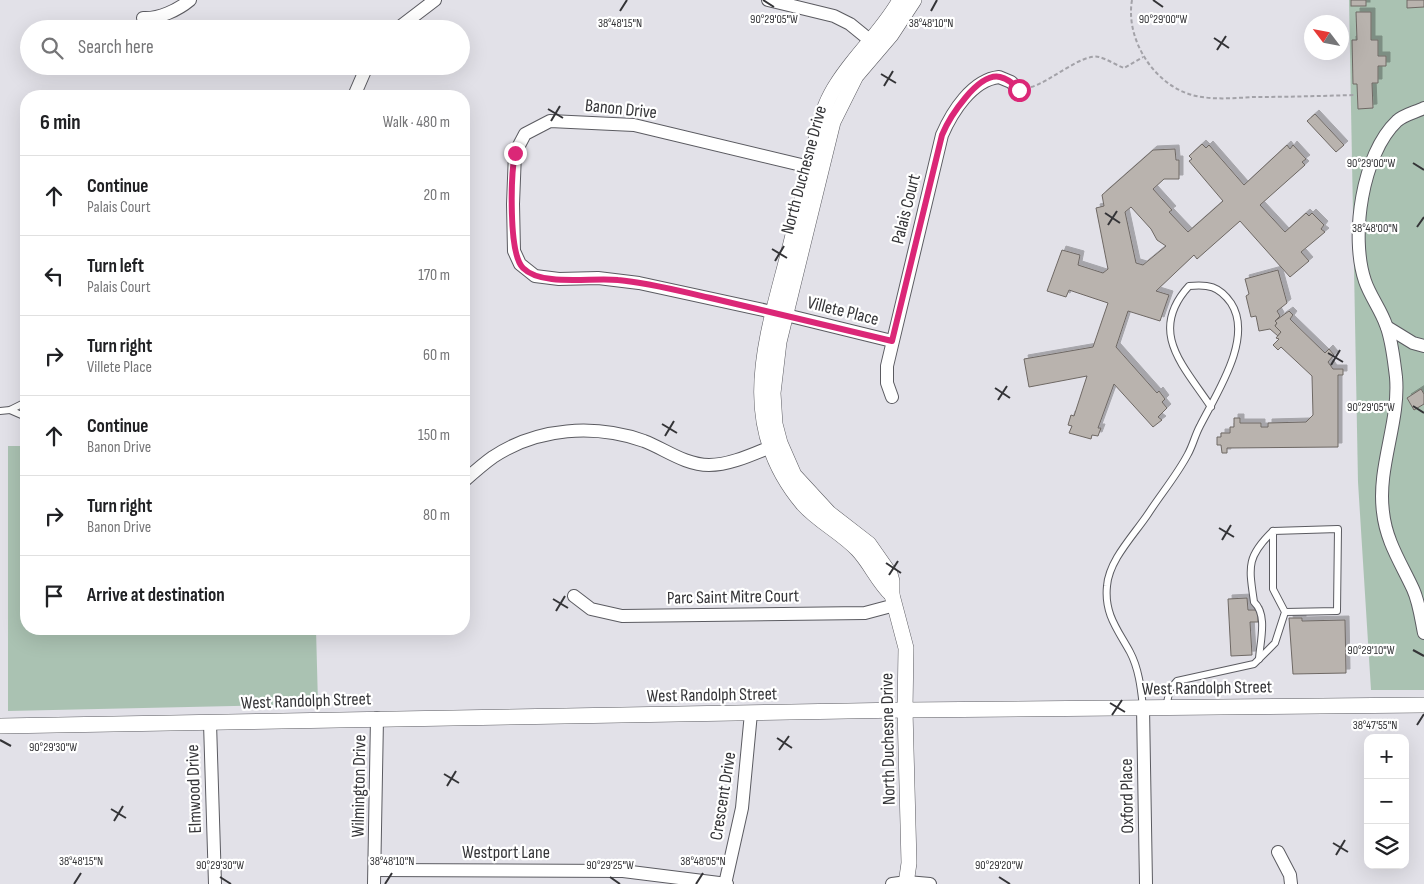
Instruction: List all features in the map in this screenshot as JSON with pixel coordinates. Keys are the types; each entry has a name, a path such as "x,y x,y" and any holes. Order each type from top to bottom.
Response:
{"street":[{"path":"143,18 172,12 190,0"},
{"path":"409,20 435,0"},
{"path":"768,0 834,16 850,24 875,44"},
{"name":"North Duchesne Drive","path":"900,0 847,91 815,168 780,314 773,393 775,445 794,475 829,513 858,534 876,554 890,574 894,600 906,648 905,710 909,863 902,883"},
{"name":"North Duchesne Drive","path":"875,44 902,20 914,0"},
{"path":"357,90 363,75"},
{"name":"Palais Court","path":"892,397 887,383 887,366 942,135 948,122 965,99 981,83 999,77 1019,90"},
{"path":"1424,108 1398,119 1380,141 1367,171 1361,201 1360,250 1365,281 1387,327 1396,379 1395,408 1383,481 1382,511 1388,537 1399,566 1413,589 1424,632"},
{"name":"Banon Drive","path":"780,314 639,283 598,278 550,279 529,273 517,259 513,242 515,153 526,134 550,121 610,122 650,128 815,168"},
{"name":"Villete Place","path":"780,314 892,341"},
{"path":"1387,327 1413,343 1424,346"},
{"path":"470,476 494,456 508,448 534,437 562,432 588,430 618,434 643,441 692,462 709,465 775,445"},
{"name":"Parc Saint Mitre Court","path":"574,596 591,609 622,616 865,613 894,600"},
{"name":"West Randolph Street","path":"0,726 905,710 1424,705"},
{"name":"Oxford Place","path":"1143,708 1146,884"},
{"name":"Crescent Drive","path":"726,884 742,808 751,713"},
{"name":"Wilmington Drive","path":"374,884 377,718"},
{"name":"Elmwood Drive","path":"210,723 215,884"},
{"path":"1278,852 1290,875 1291,884"},
{"name":"Westport Lane","path":"375,870 623,871 726,884"},
{"path":"902,883 930,884"}],"lane":[{"path":"1143,708 1139,678 1130,653 1117,634 1108,609 1107,585 1116,561 1189,453 1200,426 1211,408 1229,369 1239,332 1237,313 1226,295 1208,284 1189,286 1176,299 1169,330 1172,346 1211,408"},
{"path":"0,411 10,410 20,405"},
{"path":"10,410 20,415"},
{"path":"1258,659 1262,616 1260,608 1254,602 1250,563 1259,545 1273,531 1338,529 1337,611 1285,612"},
{"path":"1166,707 1170,689 1177,681 1254,664 1275,643 1285,612 1273,589 1273,531"}],"path":[{"path":"1132,0 1130,12 1132,30 1144,56 1166,80 1180,90 1196,96 1223,98 1354,96"},
{"path":"1019,90 1042,84 1089,57 1098,57 1124,68 1144,56"}],"green space":[{"path":"1349,0 1424,0 1424,690 1371,690 1358,482"},
{"path":"8,446 20,446 20,635 316,635 318,704 8,711"}],"building":[{"path":"1351,0 1366,0 1366,6 1351,6"},
{"path":"1407,0 1424,0 1424,7 1407,8"},
{"path":"1356,12 1371,12 1371,40 1378,40 1378,56 1386,56 1386,66 1378,66 1378,83 1372,83 1373,108 1358,109 1357,84 1353,84 1352,40 1357,40"},
{"path":"1315,114 1344,145 1336,152 1307,121"},
{"path":"1202,144 1206,148 1209,145 1244,185 1287,145 1290,149 1293,145 1306,159 1302,162 1305,165 1260,205 1285,232 1306,213 1309,216 1312,213 1324,225 1321,229 1325,232 1301,252 1309,261 1290,277 1240,221 1197,259 1194,255 1156,291 1169,295 1160,321 1128,311 1116,347 1157,393 1159,391 1165,399 1162,402 1167,408 1158,417 1162,420 1153,427 1114,384 1098,428 1101,428 1098,436 1092,435 1091,439 1069,433 1072,426 1068,425 1071,415 1074,416 1087,376 1029,387 1024,359 1093,347 1108,303 1069,290 1066,297 1047,291 1062,250 1080,255 1078,265 1103,273 1108,269 1096,208 1104,206 1102,195 1153,150 1175,149 1176,160 1179,160 1179,179 1164,179 1153,189 1172,210 1169,212 1188,232 1223,201 1189,161 1192,159 1189,156","holes":["1131,207 1151,229 1157,240 1166,246 1143,265 1136,263 1125,212"]},
{"path":"1278,270 1287,303 1277,311 1280,316 1275,321 1277,323 1275,326 1281,332 1278,336 1270,329 1259,331 1256,316 1251,317 1246,296 1249,294 1245,279"},
{"path":"1289,311 1293,315 1290,319 1325,353 1329,349 1334,355 1328,362 1333,369 1343,369 1343,375 1338,375 1338,447 1227,448 1227,453 1222,453 1221,445 1217,445 1217,437 1221,437 1221,433 1230,433 1230,427 1234,427 1234,418 1240,418 1240,423 1261,423 1261,427 1268,427 1268,423 1306,422 1313,415 1312,376 1281,347 1278,350 1273,345 1279,339 1276,338 1281,332 1275,326 1277,323 1275,321"},
{"path":"1421,389 1424,394 1424,404 1414,410 1407,398"},
{"path":"1247,598 1248,610 1258,610 1258,622 1250,622 1252,655 1231,656 1228,599"},
{"path":"1289,618 1302,618 1302,621 1345,620 1346,673 1293,674"}],"route":[{"path":"515,153 514,251 524,269 535,276 559,279 598,278 639,283 786,315 892,341 942,135 948,122 965,99 981,83 992,78 999,77 1011,82 1019,90"}]}
